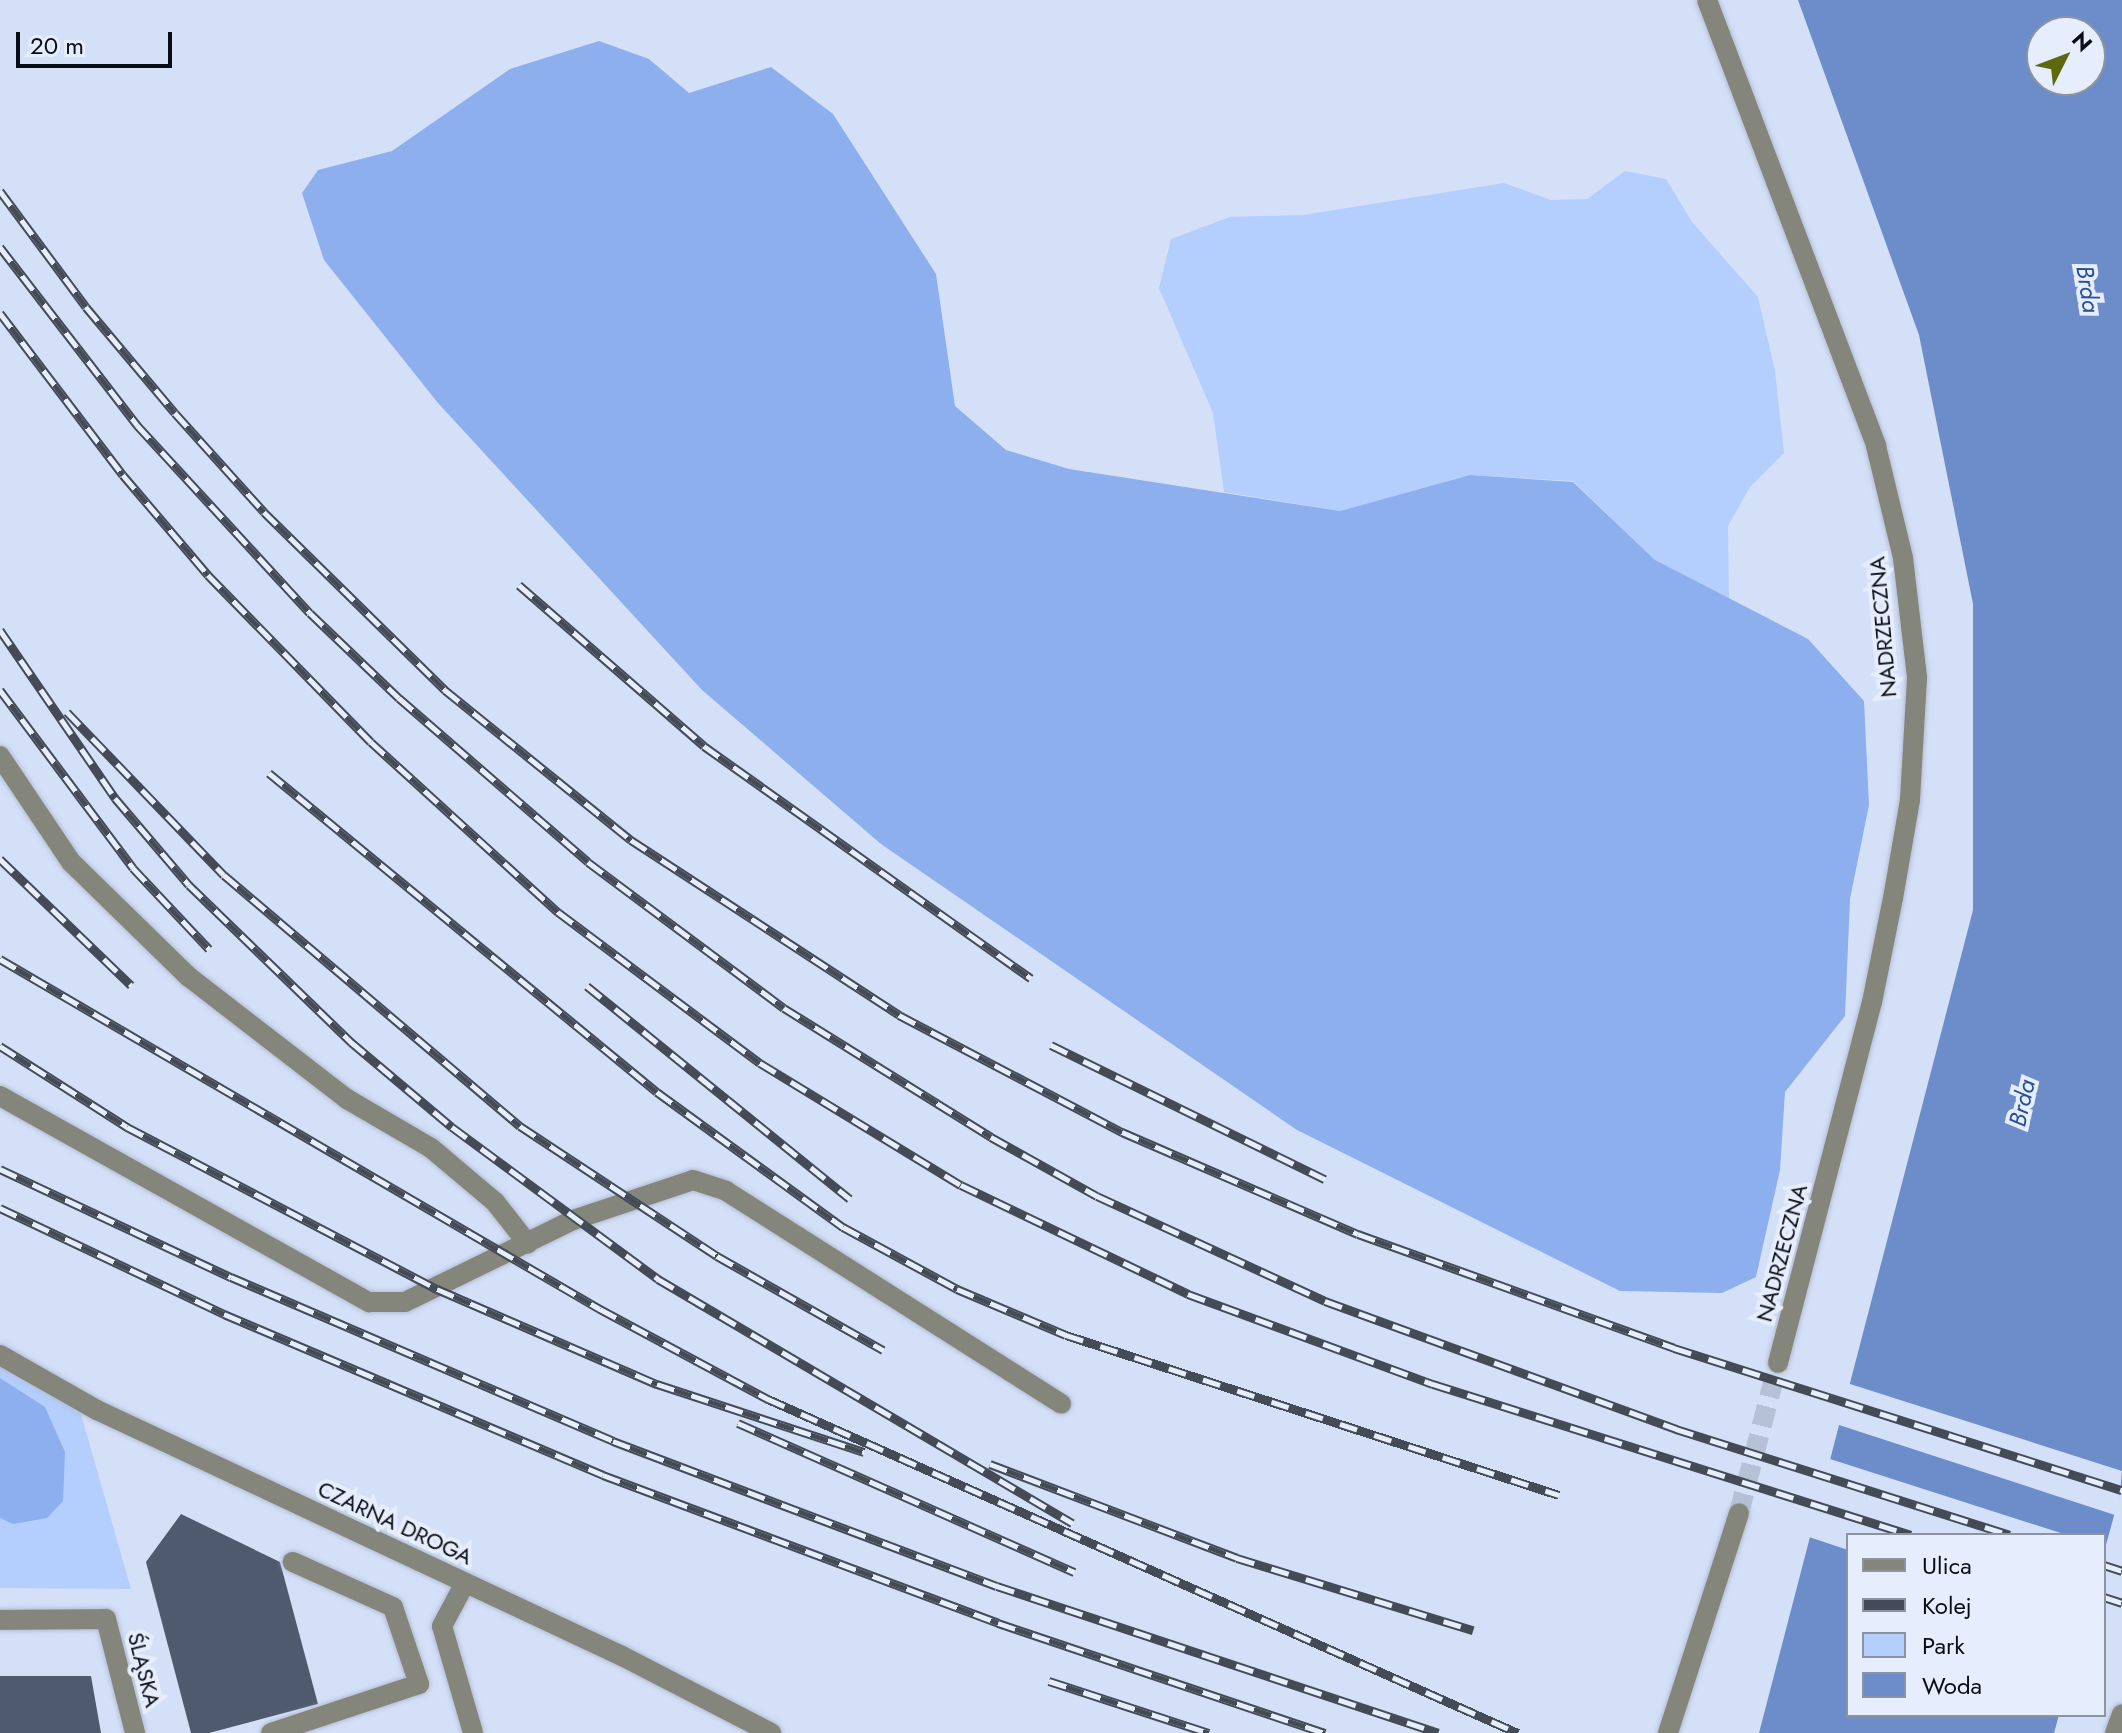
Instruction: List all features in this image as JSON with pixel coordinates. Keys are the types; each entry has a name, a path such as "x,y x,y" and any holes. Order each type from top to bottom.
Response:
{"street":[{"name":"NADRZECZNA","path":"1707,0 1876,446 1903,558 1917,678 1910,800 1872,1002 1778,1363"},
{"path":"0,756 71,862 189,977 347,1099 431,1148 495,1202 528,1244"},
{"path":"0,1096 369,1302 405,1302 573,1220 693,1180 726,1191 1061,1404"},
{"name":"CZARNA DROGA","path":"0,1355 97,1410 465,1583 771,1733"},
{"path":"1668,1733 1739,1513"},
{"path":"271,1733 419,1684 393,1607 293,1562"},
{"path":"465,1583 442,1626 473,1733"},
{"name":"ŚLĄSKA","path":"0,1620 106,1619 135,1733"},
{"path":"2115,1733 2122,1714"}],"green space":[{"path":"1625,171 1666,179 1692,222 1758,297 1775,371 1784,453 1750,487 1728,526 1729,602 1655,560 1573,481 1470,475 1340,511 1224,492 1213,413 1159,288 1171,239 1230,217 1303,215 1504,183 1551,200 1587,199"},
{"path":"0,1355 77,1400 131,1589 0,1588"}],"shaded area":[{"path":"599,41 649,59 689,93 771,67 833,114 936,274 955,406 1006,450 1069,469 1340,511 1470,475 1573,482 1655,560 1808,639 1864,701 1869,805 1850,899 1845,1016 1785,1092 1780,1170 1756,1277 1722,1293 1620,1291 1297,1130 881,844 702,690 438,403 324,260 302,193 318,170 392,151 510,69"},
{"path":"0,1378 45,1407 65,1452 63,1501 47,1518 13,1524 0,1518"}],"water":[{"name":"Brda","path":"1798,0 2122,0 2122,1487 2106,1545 2106,1533 1846,1533 1846,1717 2058,1717 2054,1733 1759,1733 1973,910 1973,604 1919,335"}],"pier":[{"path":"1847,1383 2122,1471 2118,1516 1836,1424"},
{"path":"1827,1458 2061,1533 1846,1533 1846,1549 1806,1536"}],"building":[{"path":"181,1514 280,1562 318,1704 209,1733 191,1733 146,1562"},
{"path":"0,1676 91,1676 101,1733 0,1733"}],"tunnel":[{"path":"1739,1513 1778,1363"}],"railway":[{"path":"0,191 86,307 175,413 264,512 445,690 631,840 899,1015 1122,1132 1358,1234 1674,1348 2122,1490"},
{"path":"0,247 137,425 310,613 399,698 588,862 784,1008 991,1137 1097,1196 1325,1301 1676,1429 2004,1533"},
{"path":"0,313 123,475 208,575 371,742 558,912 760,1063 961,1185 1188,1294 1433,1384 1905,1533"},
{"path":"519,585 704,746 1031,978"},
{"path":"0,630 115,798 189,885 351,1042 452,1127 658,1279 1072,1523"},
{"path":"0,690 133,868 209,949"},
{"path":"67,712 224,875 520,1126 717,1256 883,1350"},
{"path":"269,773 657,1092 843,1227 957,1289 1066,1335 1559,1495"},
{"path":"0,859 131,985"},
{"path":"0,959 600,1309 768,1399 1518,1733"},
{"path":"587,986 850,1199"},
{"path":"1051,1045 1325,1179"},
{"path":"0,1046 127,1127 437,1289 657,1384 864,1452"},
{"path":"0,1169 231,1277 613,1441 997,1586 1438,1733"},
{"path":"0,1208 224,1314 603,1475 998,1623 1325,1733"},
{"path":"738,1423 1075,1572"},
{"path":"990,1464 1237,1558 1473,1630"},
{"path":"2106,1566 2122,1571"},
{"path":"2106,1598 2122,1603"},
{"path":"1049,1681 1209,1733"}]}
